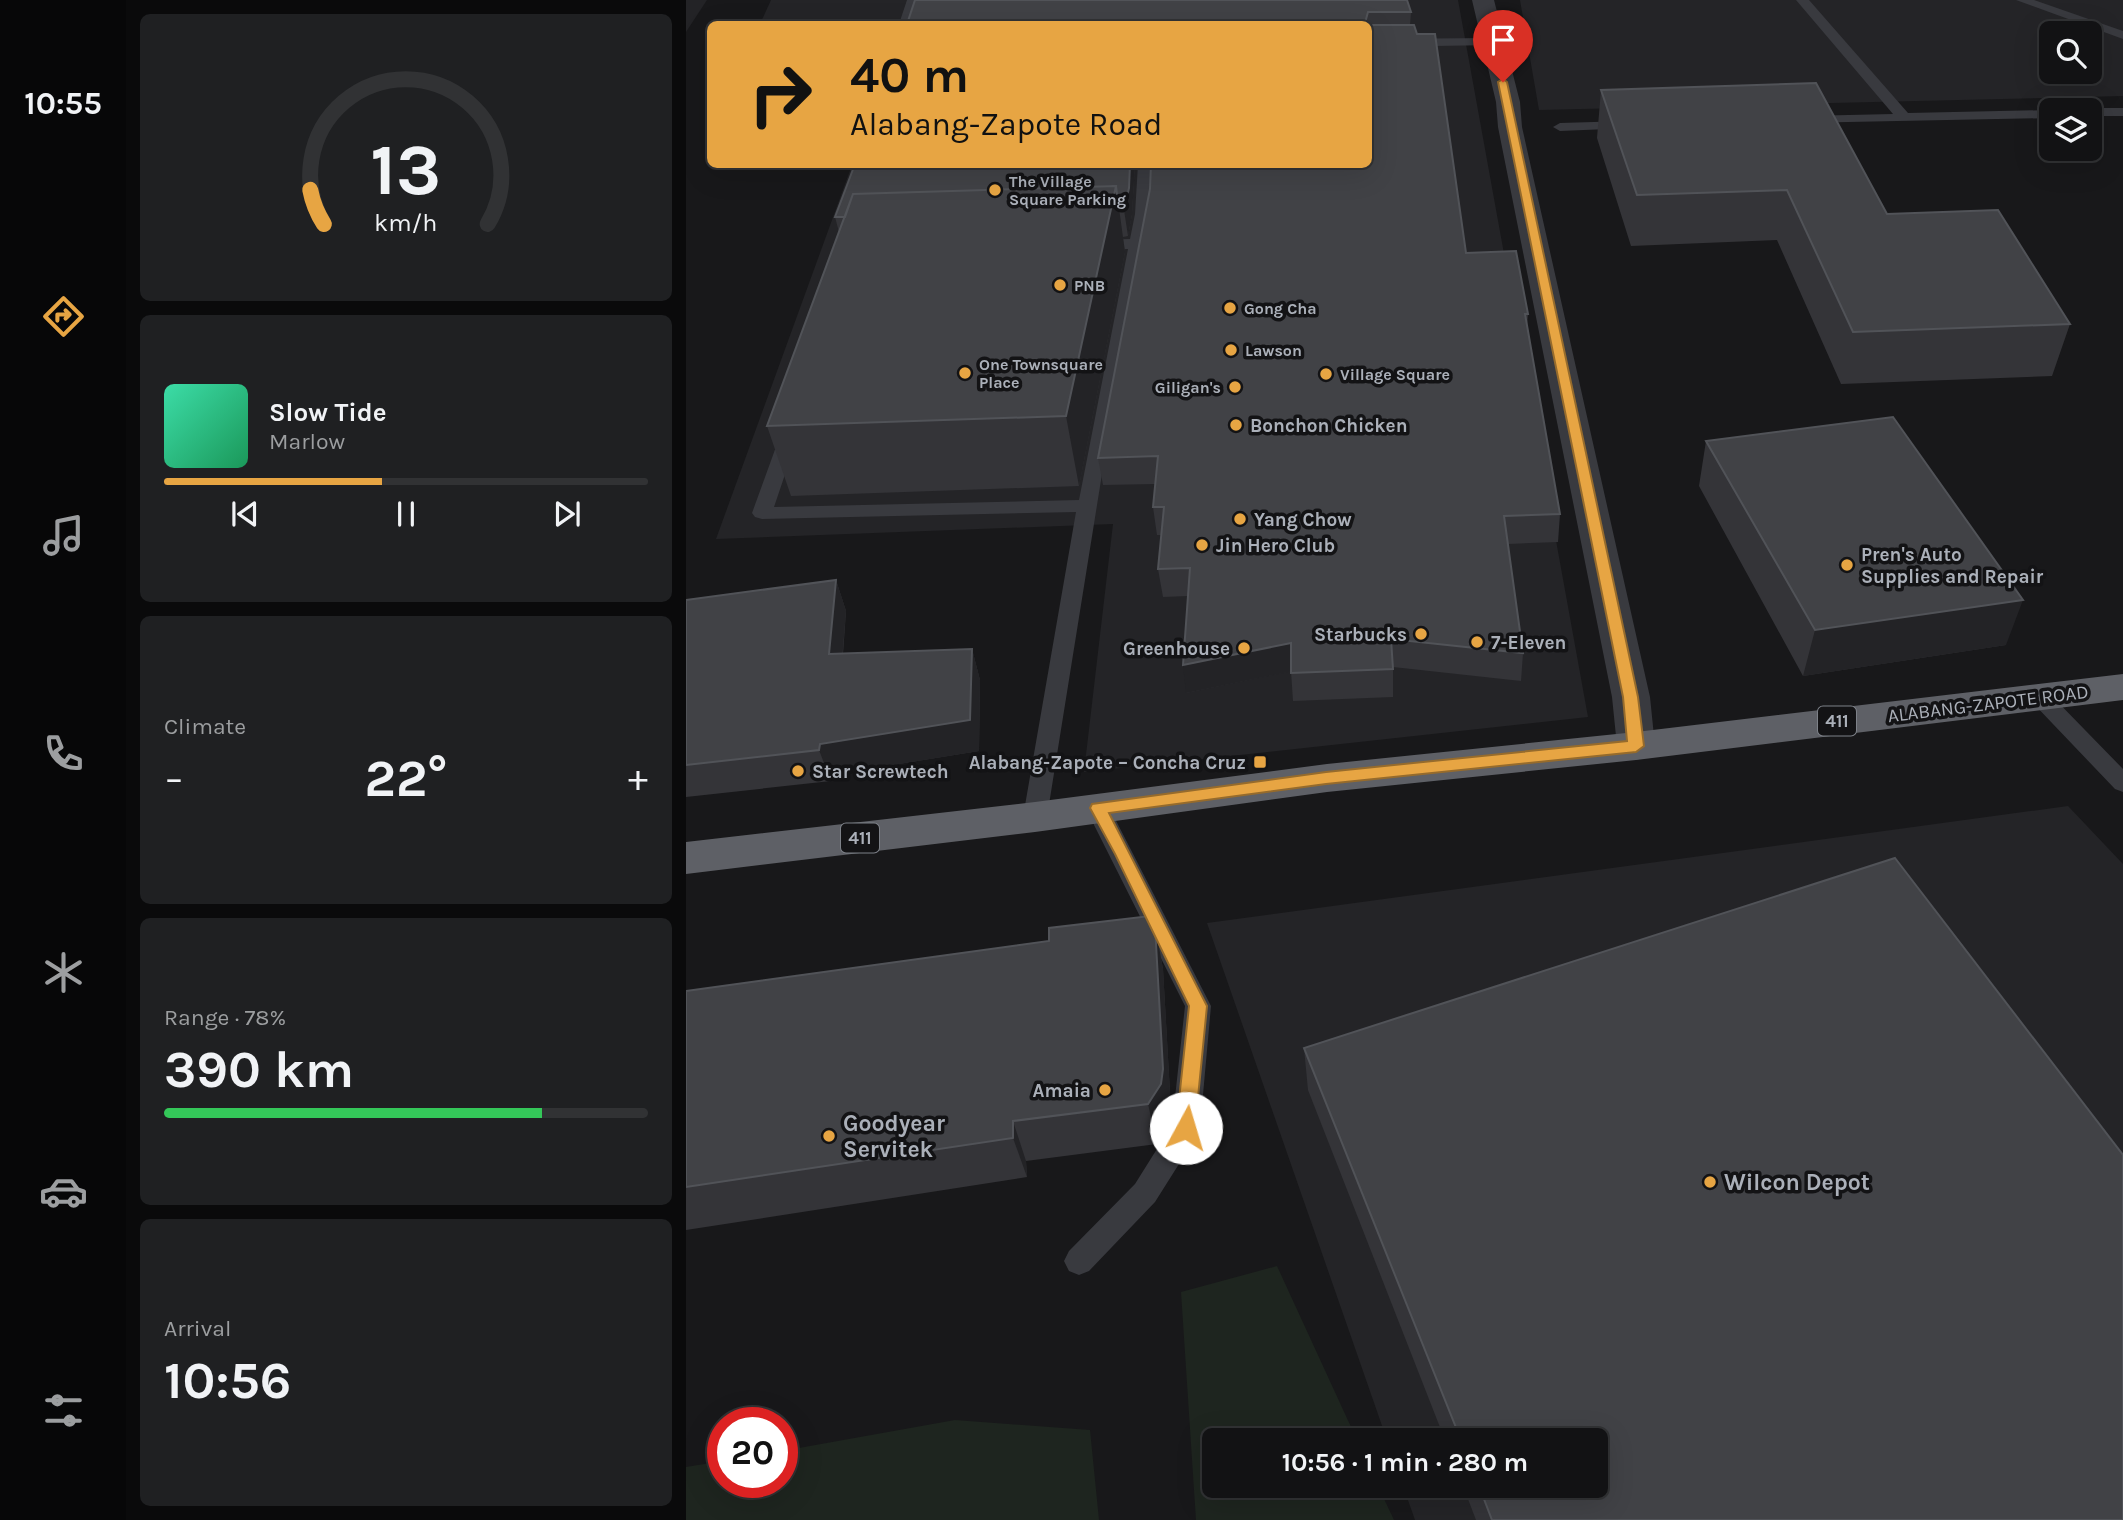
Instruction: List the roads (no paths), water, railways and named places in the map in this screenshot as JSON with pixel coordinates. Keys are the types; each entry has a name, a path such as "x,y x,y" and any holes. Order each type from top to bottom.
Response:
{"highway":[{"name":"ALABANG-ZAPOTE ROAD","path":"686,858 1035,817 1326,778 1636,746 2123,687"}],"street":[{"path":"1483,0 1508,102 1510,128 1630,697 1636,746"}],"lane":[{"path":"906,21 913,0"},
{"path":"1802,0 1905,118"},
{"path":"2022,0 2123,35"},
{"path":"1372,43 1492,43"},
{"path":"2102,112 2123,111"},
{"path":"1794,121 2039,114"},
{"path":"1560,127 1643,125"},
{"path":"1035,817 1087,506 1135,244 1134,215 1144,168"},
{"path":"1081,246 1135,244"},
{"path":"794,422 762,513 1087,506"},
{"path":"2039,696 2123,783"},
{"path":"1079,1261 1145,1193 1186,1128 1198,1006 1098,808"}],"place":[{"name":"The Village Square Parking","path":"995,190"},
{"name":"PNB","path":"1060,285"},
{"name":"Gong Cha","path":"1230,308"},
{"name":"Lawson","path":"1231,350"},
{"name":"One Townsquare Place","path":"965,373"},
{"name":"Village Square","path":"1326,374"},
{"name":"Giligan's","path":"1235,387"},
{"name":"Bonchon Chicken","path":"1236,425"},
{"name":"Yang Chow","path":"1240,519"},
{"name":"Jin Hero Club","path":"1202,545"},
{"name":"Pren's Auto Supplies and Repair","path":"1847,565"},
{"name":"Starbucks","path":"1421,634"},
{"name":"7-Eleven","path":"1477,642"},
{"name":"Greenhouse","path":"1244,648"},
{"name":"Alabang-Zapote – Concha Cruz","path":"1260,762"},
{"name":"Star Screwtech","path":"798,771"},
{"name":"Amaia","path":"1105,1090"},
{"name":"Goodyear Servitek","path":"829,1136"},
{"name":"Wilcon Depot","path":"1710,1182"}]}
